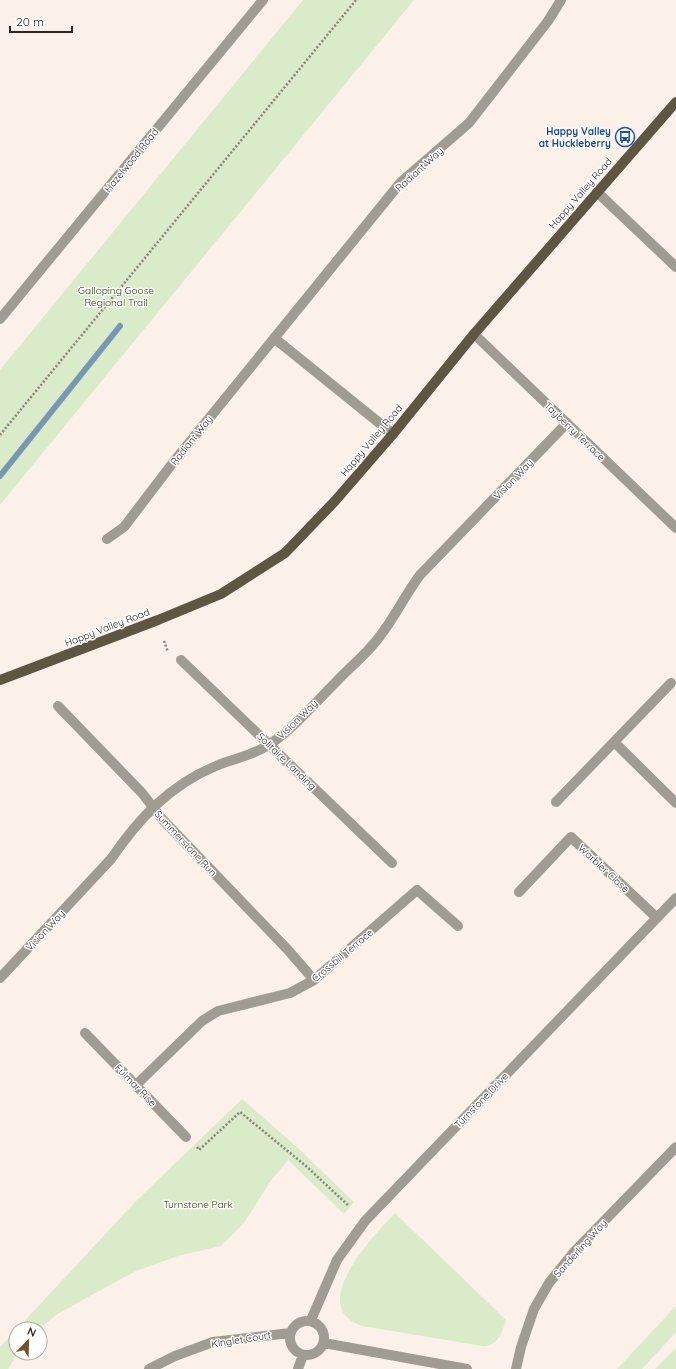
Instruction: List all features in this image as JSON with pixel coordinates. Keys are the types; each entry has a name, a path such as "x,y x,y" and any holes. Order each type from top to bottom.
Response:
{"main road":[{"name":"Happy Valley Road","path":"0,680 122,634 221,594 286,552 335,501 393,434 474,334 676,102"}],"street":[{"name":"Hazelwood Road","path":"0,319 262,0"},
{"name":"Radiant Way","path":"107,539 124,527 172,464 402,182 469,123 548,21 562,0"},
{"path":"597,192 676,267"},
{"name":"Tayberry Terrace","path":"474,334 676,528"},
{"path":"274,338 393,434"},
{"name":"Vision Way","path":"0,978 111,859 126,837 153,806 193,776 218,765 246,757 270,745 291,727 379,638 420,575 567,423"},
{"name":"Solitaire Landing","path":"181,660 392,863"},
{"path":"556,802 671,683"},
{"name":"Summerstone Run","path":"58,706 153,806 163,820 288,950 314,980"},
{"path":"614,742 676,803"},
{"name":"Warbler Close","path":"519,892 571,837 657,918"},
{"name":"Crossbill Terrace","path":"136,1085 202,1022 218,1011 290,993 314,980 417,890 458,926"},
{"name":"Turnstone Drive","path":"311,1320 337,1260 365,1220 676,898"},
{"name":"Fulmar Rise","path":"85,1032 186,1137"},
{"name":"Sanderling Way","path":"516,1369 521,1347 534,1309 549,1283 574,1252 676,1147"},
{"path":"311,1320 320,1325 324,1333 324,1343 318,1351 312,1355 295,1351 290,1343 290,1333 294,1326 302,1321 311,1320"},
{"name":"Kinglet Court","path":"150,1369 174,1356 213,1342 290,1333"},
{"path":"324,1343 467,1369"},
{"path":"298,1369 303,1354"}],"path":[{"path":"0,435 356,0"},
{"path":"164,641 167,649"},
{"path":"212,1140 240,1112 306,1166 349,1206"}],"green space":[{"name":"Galloping Goose Regional Trail","path":"303,0 414,0 0,505 0,370"},
{"name":"Turnstone Park","path":"242,1099 298,1148 354,1202 344,1214 288,1160 270,1182 244,1223 221,1246 178,1256 136,1271 56,1315 48,1322 24,1321 136,1201"},
{"path":"395,1213 506,1320 501,1334 496,1341 487,1346 482,1346 362,1326 346,1317 340,1303 342,1288 349,1271 360,1253"},
{"path":"676,1306 676,1332 642,1369 617,1369"},
{"path":"8,1338 8,1361 13,1361 8,1369 0,1369 0,1347"},
{"path":"676,1348 676,1369 655,1369"}],"waterway":[{"path":"0,476 120,326"}],"place":[{"name":"Happy Valley at Huckleberry","path":"625,137"}]}
